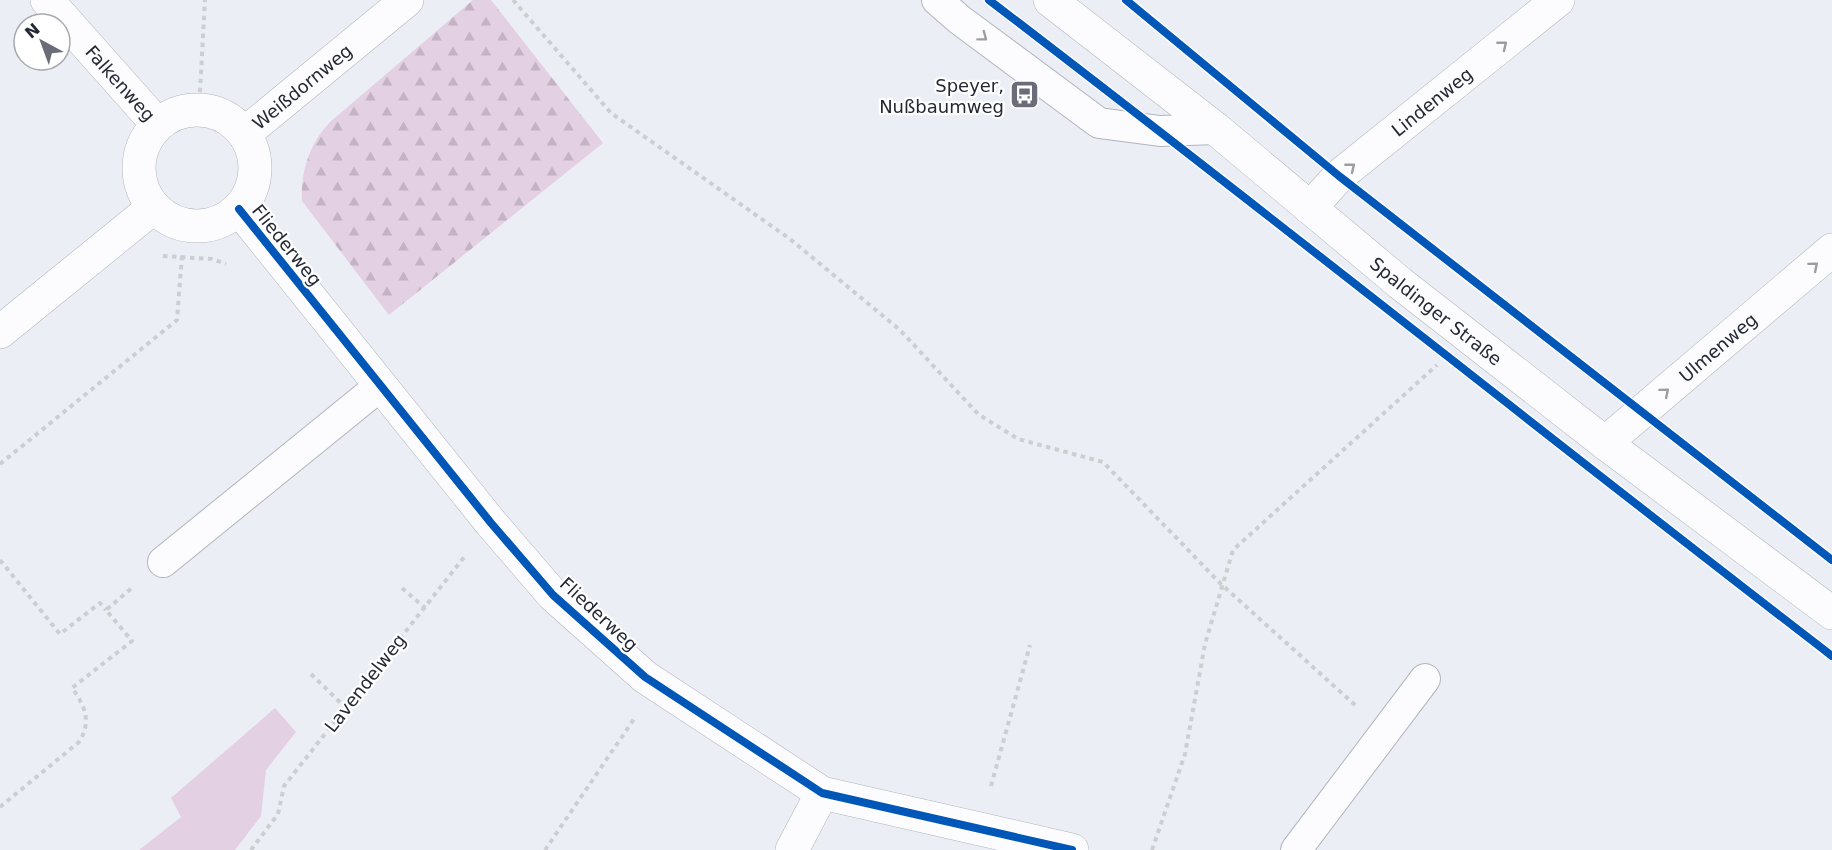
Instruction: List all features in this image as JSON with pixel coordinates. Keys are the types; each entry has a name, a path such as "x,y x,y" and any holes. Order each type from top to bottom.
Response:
{"street":[{"name":"Falkenweg","path":"47,0 158,125 144,144 139,166 143,188 154,207"},
{"name":"Weißdornweg","path":"199,110 224,117 244,134 407,0"},
{"name":"Spaldinger Straße","path":"1050,0 1216,129 1400,283 1605,443 1832,613"},
{"name":"Lindenweg","path":"1310,208 1339,176 1558,0"},
{"path":"158,125 177,114 199,110"},
{"name":"Fliederweg","path":"244,134 252,148 255,172 248,196 239,209 491,523 553,595 645,677 822,793 1072,850"},
{"path":"0,332 154,207 169,219 186,225 205,226 223,220 239,209"},
{"name":"Ulmenweg","path":"1605,443 1832,250"},
{"path":"792,850 822,793"}],"lane":[{"path":"937,0 960,20 1100,123 1160,131 1216,129"},
{"path":"164,562 381,384"},
{"path":"1296,850 1425,679"}],"path":[{"path":"199,110 205,0"},
{"path":"513,0 611,113 800,246 900,330 978,414 1018,439 1102,462 1221,584 1347,695 1361,711 1378,740"},
{"path":"159,257 182,255 212,259 236,267"},
{"path":"0,464 177,321 182,255"},
{"path":"1152,850 1185,754 1205,644 1233,550 1438,363"},
{"path":"0,560 60,634 100,603 132,641 72,688 86,712 84,735 79,742 0,807"},
{"path":"106,610 164,562"},
{"path":"402,588 425,608"},
{"path":"980,829 1030,645"},
{"path":"311,674 346,708"},
{"path":"545,850 637,712"}],"green space":[{"path":"473,0 491,0 603,143 389,315 302,201 305,169 317,139 330,122"},
{"path":"275,708 296,732 266,770 261,816 235,850 139,850 181,817 171,798"}],"cycle path":[{"path":"989,0 1832,656"},
{"path":"1126,0 1339,176 1832,560"},
{"path":"239,209 491,523 553,595 645,677 822,793 1072,850"}],"place":[{"name":"Speyer, Nußbaumweg","path":"1025,95"}]}
